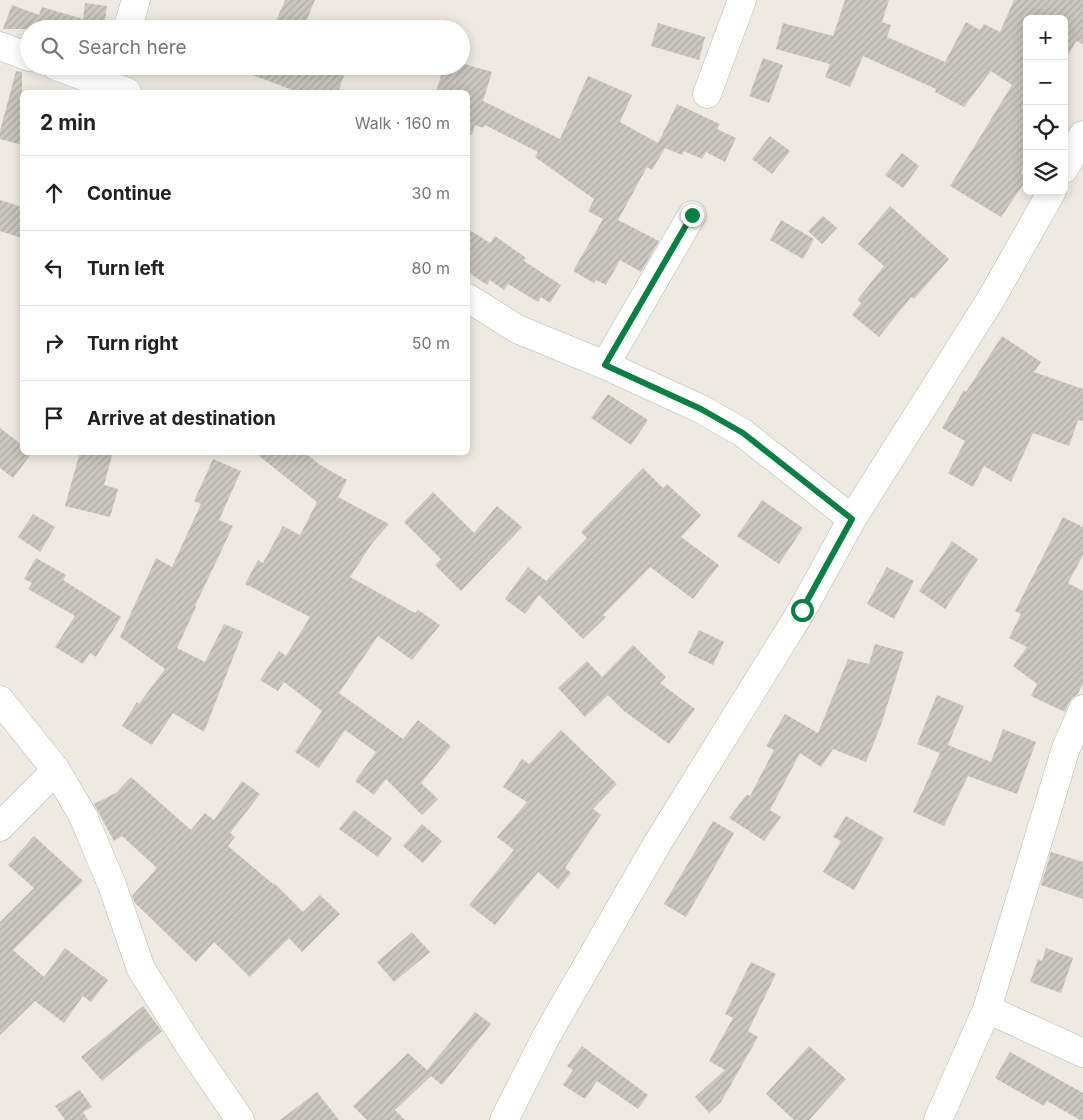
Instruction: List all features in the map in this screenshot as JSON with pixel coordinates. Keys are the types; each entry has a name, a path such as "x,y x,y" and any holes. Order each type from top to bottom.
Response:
{"street":[{"path":"130,20 136,0"},
{"path":"707,94 742,0"},
{"path":"0,46 20,54"},
{"path":"86,75 115,84"},
{"path":"1068,162 1083,135"},
{"path":"504,1120 547,1035 657,844 802,610 852,519 991,299 1050,195"},
{"path":"605,365 692,215"},
{"path":"470,299 517,329 605,365 701,409 743,433 852,519"},
{"path":"0,700 56,770 86,825 112,885 141,969 191,1048 240,1120"},
{"path":"938,1120 987,1009 1075,755 1083,709"},
{"path":"0,827 56,770"},
{"path":"987,1009 1083,1053"}],"building":[{"path":"285,0 315,0 307,20 276,20"},
{"path":"845,0 889,0 882,22 891,25 887,37 945,62 966,22 980,30 984,24 1000,32 1014,0 1083,0 1083,44 1076,41 1068,56 1068,15 1023,15 1023,169 1021,173 1023,174 1023,185 1001,217 950,186 1012,85 991,71 964,107 935,92 936,89 863,56 850,87 825,77 830,64 776,49 783,23 833,36"},
{"path":"85,3 107,6 105,20 20,20 20,29 3,29 12,5 39,15 42,7 83,19"},
{"path":"658,23 705,37 699,60 651,46"},
{"path":"763,58 783,65 769,103 749,96"},
{"path":"470,66 492,72 483,101 560,139 588,76 632,95 620,122 658,143 677,104 720,124 717,129 736,138 725,162 706,152 702,159 684,151 682,155 665,148 652,170 647,167 618,220 659,241 641,272 620,260 606,285 596,280 594,283 573,271 603,219 588,211 594,199 535,157 538,152 485,125 483,128 475,125 472,135 470,134 470,90 437,90 441,75 470,75"},
{"path":"16,71 20,72 20,75 22,75 22,90 20,90 20,144 0,139 0,131"},
{"path":"253,75 344,75 339,90 293,90"},
{"path":"770,136 790,151 772,174 752,159"},
{"path":"902,153 919,166 903,188 885,175"},
{"path":"0,200 20,206 20,237 0,231"},
{"path":"890,206 949,259 914,299 911,297 879,337 852,315 861,303 857,300 884,266 858,244"},
{"path":"823,216 837,228 822,244 808,231"},
{"path":"781,220 814,239 803,259 770,240"},
{"path":"470,230 490,243 495,236 526,258 524,261 561,285 550,303 541,297 538,302 508,284 504,290 490,280 487,285 470,273"},
{"path":"1002,336 1041,362 1034,372 1083,389 1083,421 1078,420 1069,446 1033,433 1011,482 984,466 973,487 948,473 965,441 942,428 964,390 966,392"},
{"path":"608,394 648,420 631,445 591,418"},
{"path":"0,428 20,443 20,455 30,455 13,478 0,468"},
{"path":"79,455 112,455 104,485 118,489 110,517 65,506"},
{"path":"258,455 308,455 320,465 347,480 338,497 389,524 373,542 350,577 415,613 418,610 440,625 412,660 378,636 339,693 403,739 418,720 451,746 421,783 438,799 422,815 386,779 374,795 355,781 376,752 345,730 319,768 295,752 322,711 284,682 278,691 260,680 279,651 286,656 310,617 245,584 258,560 263,563 283,526 300,535 317,502"},
{"path":"213,459 241,471 219,520 233,526 177,648 205,662 224,624 243,632 204,732 173,713 152,745 122,726 137,702 139,704 165,669 120,637 156,558 172,567 201,504 194,501"},
{"path":"643,468 663,488 667,484 701,515 681,537 719,565 693,599 650,567 603,615 606,617 583,639 539,595 525,614 505,599 528,567 546,581 587,538 581,532"},
{"path":"433,492 474,533 497,506 522,527 461,591 435,565 441,559 404,522"},
{"path":"762,500 803,528 779,564 737,536"},
{"path":"33,514 55,527 40,552 18,537"},
{"path":"1063,517 1083,527 1083,555 1068,583 1083,591 1083,684 1077,695 1069,702 1065,712 1031,696 1037,684 1013,666 1027,647 1009,638 1021,614 1015,611"},
{"path":"952,541 978,559 945,609 919,591"},
{"path":"36,558 66,575 63,580 121,617 96,657 90,653 83,664 55,647 75,616 28,589 32,583 24,579"},
{"path":"887,567 914,581 894,619 867,604"},
{"path":"699,630 724,642 713,665 688,653"},
{"path":"875,644 904,652 881,725 866,762 833,749 821,767 800,753 770,810 781,817 764,841 729,818 747,794 750,796 774,750 766,746 785,714 818,733 848,659 869,664"},
{"path":"633,645 666,677 660,683 695,709 669,744 624,711 608,695 585,717 558,688 587,661 602,677"},
{"path":"937,695 964,706 948,745 991,762 1003,729 1036,742 1017,794 968,776 944,826 913,812 940,753 917,744"},
{"path":"561,730 617,784 593,809 601,815 565,868 571,873 558,889 538,872 495,925 469,905 514,850 497,837 527,802 503,787 522,759 529,764"},
{"path":"131,777 191,830 205,813 214,820 242,781 260,794 230,833 235,837 228,846 274,883 303,912 320,895 340,914 302,952 289,938 250,977 214,942 196,962 135,903 132,896 157,868 122,836 114,841 94,804 116,793"},
{"path":"354,810 392,838 378,857 339,829"},
{"path":"846,816 884,838 854,890 823,872 841,841 833,837"},
{"path":"713,821 734,833 686,917 664,904"},
{"path":"422,824 442,841 423,863 403,846"},
{"path":"34,836 83,881 13,950 44,977 65,948 108,980 91,1002 83,996 64,1023 35,1001 0,1035 0,922 34,888 8,865"},
{"path":"1051,852 1083,862 1083,899 1041,885"},
{"path":"412,932 430,952 394,982 377,962"},
{"path":"1046,948 1073,958 1061,993 1030,982 1038,959 1042,961"},
{"path":"751,962 776,974 748,1031 758,1037 721,1102 709,1113 695,1097 725,1070 709,1061 733,1018 725,1014"},
{"path":"143,1006 162,1031 102,1081 81,1057"},
{"path":"475,1012 491,1024 442,1085 431,1076 395,1110 405,1120 367,1120 353,1106 408,1053 427,1070"},
{"path":"582,1046 648,1095 638,1109 597,1081 585,1099 563,1085 573,1070 567,1066"},
{"path":"809,1046 846,1079 809,1120 794,1120 766,1094"},
{"path":"1010,1052 1083,1093 1083,1120 1047,1101 1044,1106 995,1078"},
{"path":"80,1090 92,1107 83,1112 88,1120 65,1120 55,1106"},
{"path":"317,1092 339,1120 280,1120"}],"route":[{"path":"692,215 605,365 701,409 743,433 852,519 802,610"}]}
